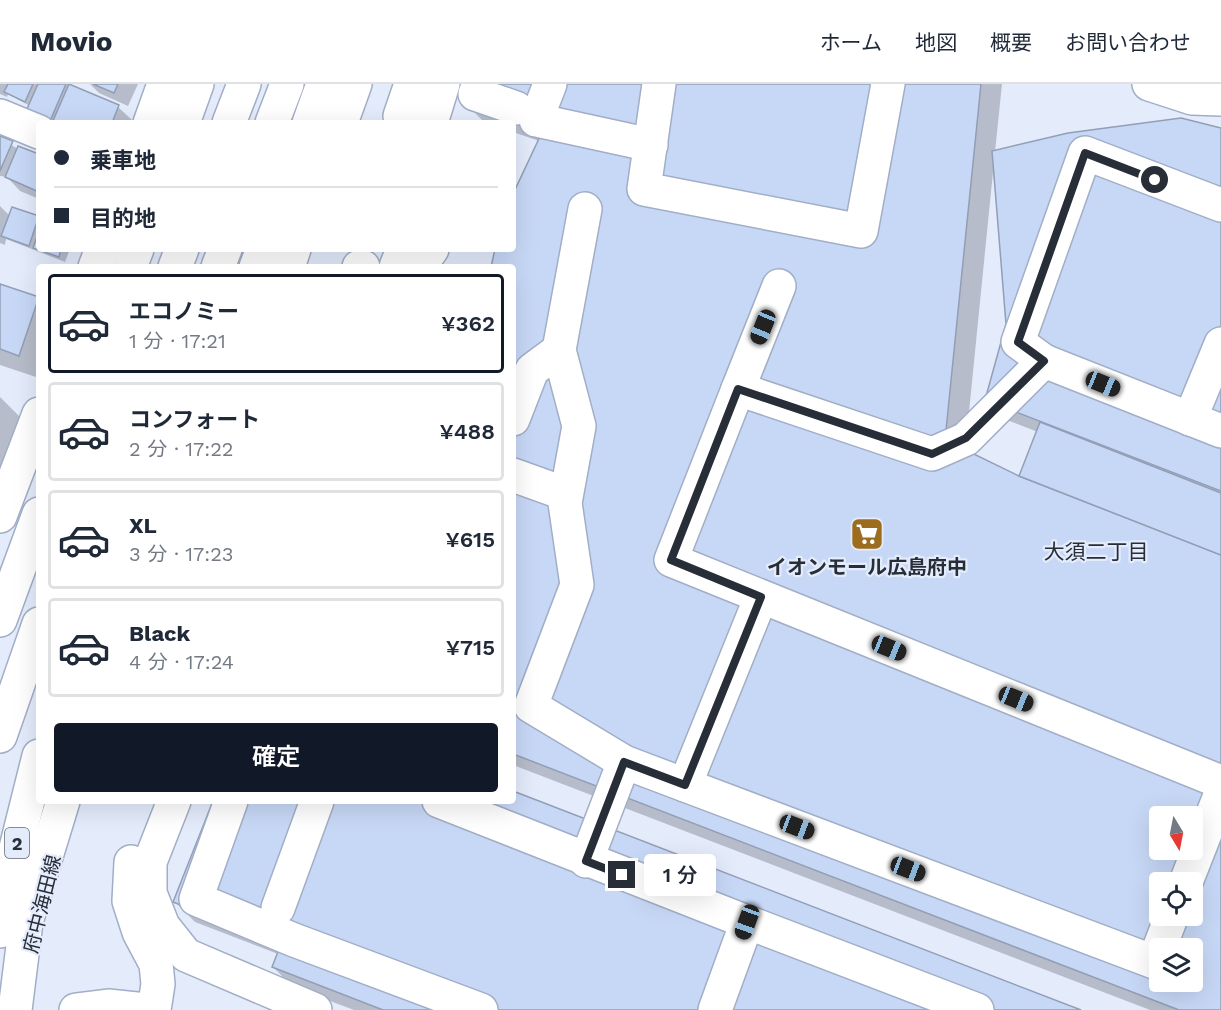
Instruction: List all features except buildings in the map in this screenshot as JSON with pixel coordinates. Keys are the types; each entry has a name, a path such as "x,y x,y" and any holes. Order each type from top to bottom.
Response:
{"main road":[{"path":"151,120 164,84"},
{"path":"184,120 197,84"},
{"path":"231,120 244,84"},
{"path":"273,120 287,84"},
{"path":"310,120 323,84"},
{"path":"342,120 355,84"},
{"path":"479,84 476,94 516,108"},
{"path":"550,84 536,120 651,145"},
{"path":"659,84 644,189 861,231 888,84"},
{"path":"1149,84 1192,98 1221,99"},
{"path":"401,120 400,116 430,98"},
{"path":"0,116 36,131"},
{"path":"1221,205 1085,153 1018,342 1044,361 1221,431"},
{"path":"585,209 559,350 579,426 565,503 577,585 531,706 624,762 1154,962 1168,926"},
{"path":"779,286 671,560 1221,782"},
{"path":"1190,419 1221,344"},
{"path":"516,411 532,370 559,350"},
{"path":"738,389 932,454 966,438 1044,361"},
{"path":"0,516 36,422"},
{"path":"516,476 567,494"},
{"path":"0,620 36,522"},
{"path":"685,785 761,597"},
{"path":"0,736 36,633"},
{"path":"586,861 624,762"},
{"name":"2","path":"0,931 9,876 36,768"},
{"path":"1190,872 1221,793"},
{"path":"15,1010 26,922 62,804"},
{"name":"府中海田線","path":"23,1010 27,968 44,880 71,804"},
{"path":"152,804 136,839 130,870 129,901 139,932 156,964 158,984 154,1010"},
{"path":"173,804 150,862 150,893 163,927 186,956 315,1010"},
{"path":"230,804 196,899 313,947 481,1010"},
{"path":"278,908 316,804"},
{"path":"446,804 586,861 977,1010"},
{"path":"715,1010 747,922"},
{"path":"76,1010 108,1006 146,1010"}],"place":[{"name":"イオンモール広島府中","path":"867,534"}],"district":[{"name":"大須二丁目","path":"1096,551"}],"route":[{"path":"622,875 586,861 624,762 685,785 761,597 671,560 738,389 932,454 966,438 1044,361 1018,342 1085,153 1155,180"}]}
